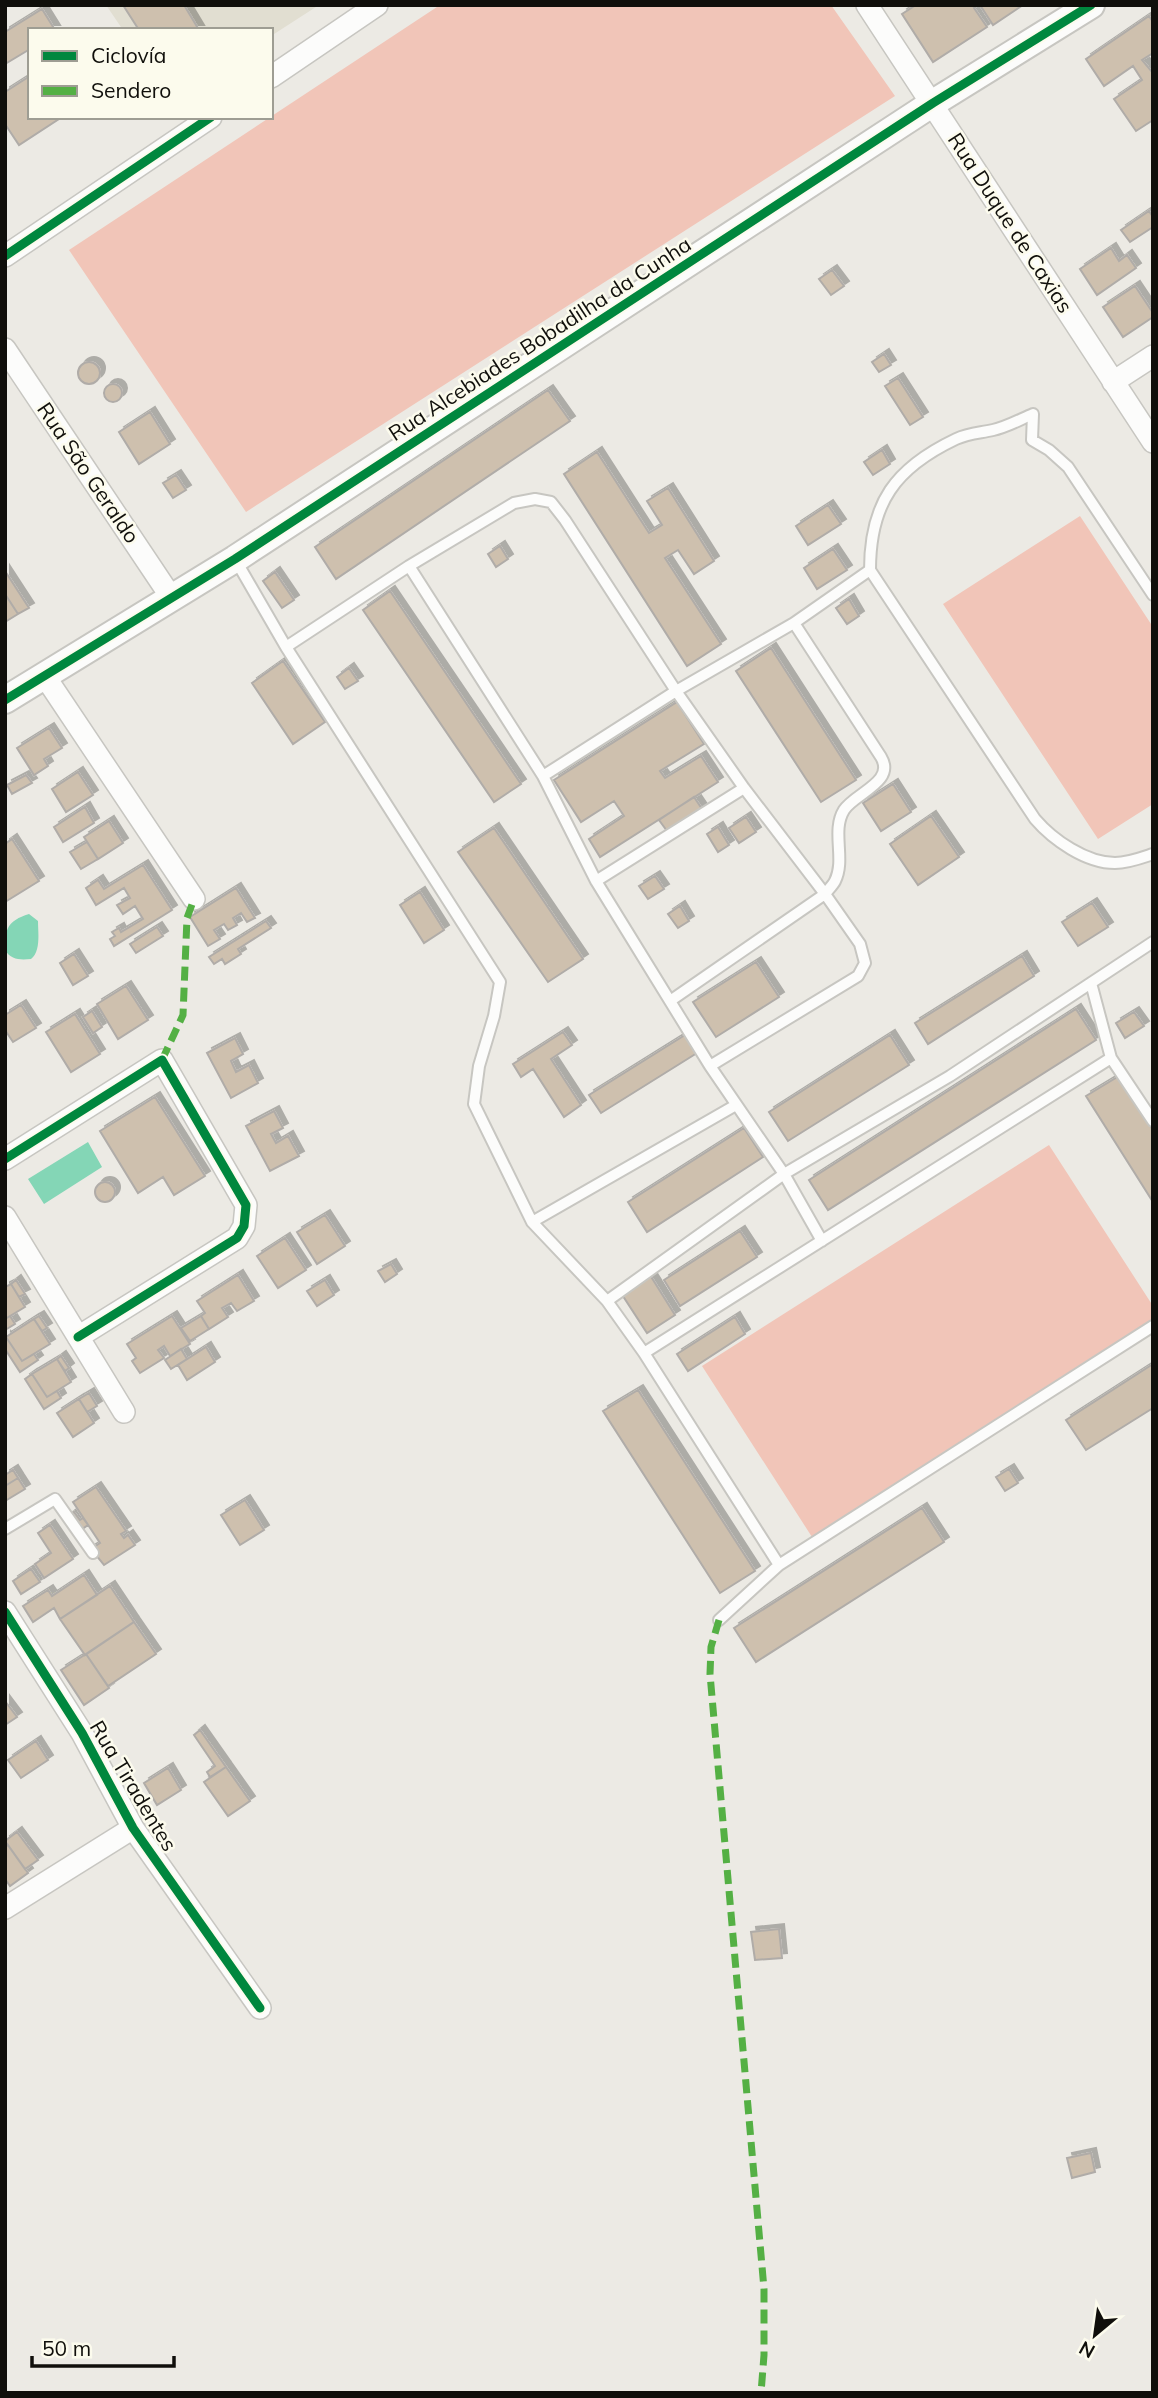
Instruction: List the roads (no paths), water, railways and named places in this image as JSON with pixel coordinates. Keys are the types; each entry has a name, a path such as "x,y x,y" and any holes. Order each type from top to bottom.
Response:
{"street":[{"path":"273,76 377,5"},
{"name":"Rua Duque de Caxias","path":"867,5 1153,442"},
{"name":"Rua Alcebiades Bobadilha da Cunha","path":"5,700 235,559 933,103 1091,5"},
{"path":"5,256 208,119"},
{"name":"Rua São Geraldo","path":"5,349 171,597"},
{"path":"1113,382 1153,356"},
{"path":"44,675 194,899"},
{"path":"5,1160 162,1060 246,1205 244,1226 237,1238 78,1337"},
{"path":"5,1217 124,1412"},
{"name":"Rua Tiradentes","path":"5,1612 82,1733 133,1828 260,2008"},
{"path":"5,1908 133,1828"}],"lane":[{"path":"1153,595 1068,467 1049,450 1032,440 1033,414 994,430 956,439 920,459 902,475 886,497 876,517 870,540 870,570 1035,818 1047,832 1067,847 1114,863 1137,860 1153,854"},
{"path":"286,647 408,566 514,503 535,499 551,502 676,691 860,944 865,963 858,976 710,1066"},
{"path":"235,559 286,647 500,982 494,1016 479,1066 474,1104 532,1222 607,1301 644,1353 779,1565"},
{"path":"408,566 542,776 596,881 710,1066 784,1174 822,1241"},
{"path":"542,776 676,691 794,623 870,570"},
{"path":"670,1001 825,894 836,879 841,816 847,806 881,778 886,770 885,763 794,623"},
{"path":"596,881 744,788"},
{"path":"607,1301 784,1174 950,1076 1153,942"},
{"path":"1091,983 1111,1058 1153,1121"},
{"path":"644,1353 1111,1058"},
{"path":"532,1222 736,1105"},
{"path":"719,1620 779,1565 1153,1326"},
{"path":"5,1529 55,1499 93,1553"}]}
